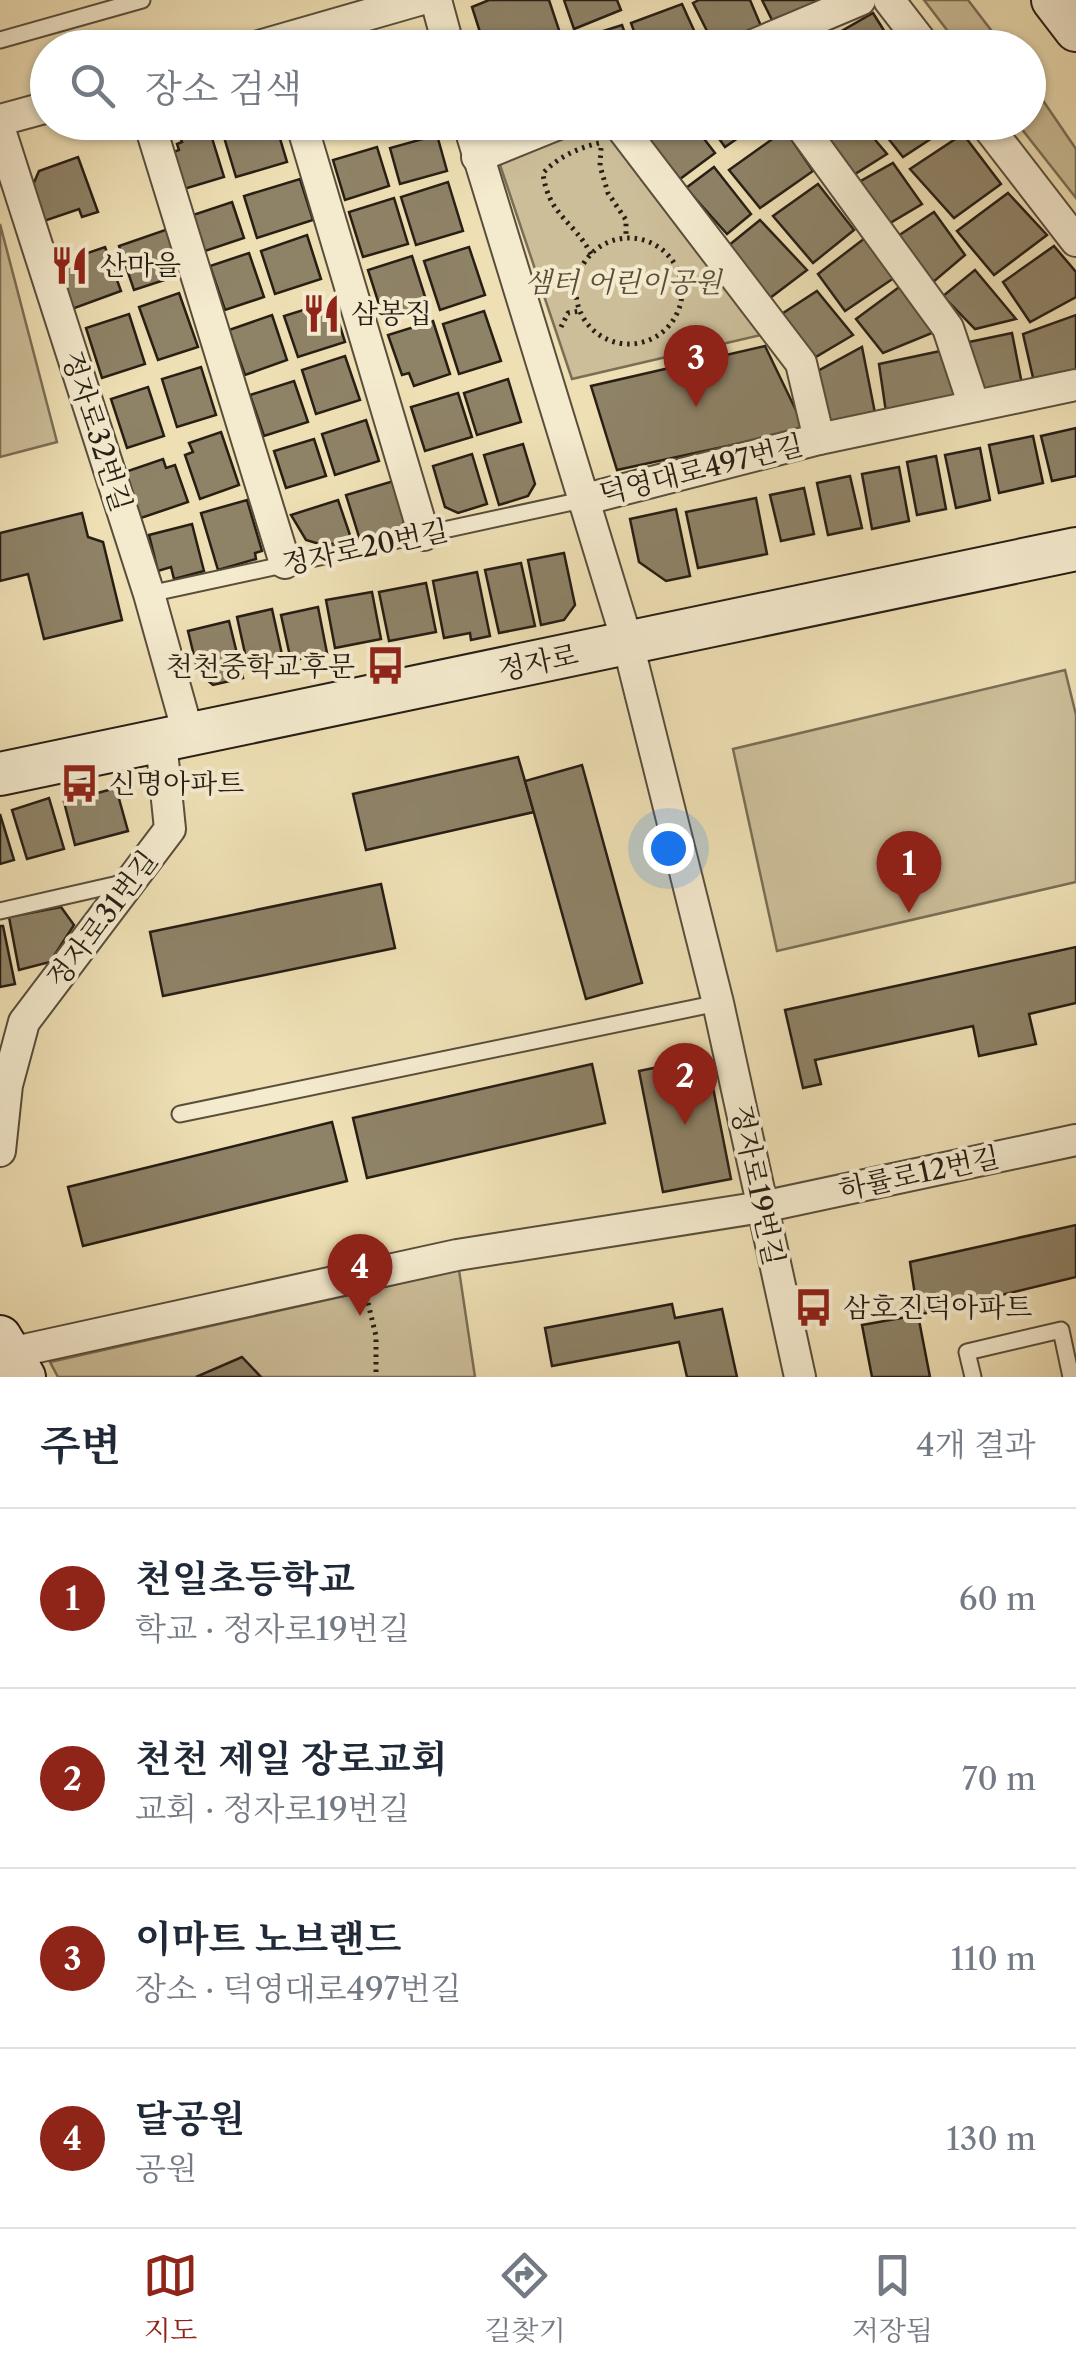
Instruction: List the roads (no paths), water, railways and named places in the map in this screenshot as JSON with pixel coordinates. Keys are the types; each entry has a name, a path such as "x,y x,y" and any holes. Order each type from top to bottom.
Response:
{"street":[{"path":"319,30 420,0"},
{"path":"436,0 444,30"},
{"path":"789,30 860,0"},
{"path":"890,0 912,30"},
{"path":"1053,0 1076,30"},
{"path":"0,120 30,111"},
{"name":"정자로32번길","path":"0,130 149,594 175,737"},
{"path":"155,140 284,563"},
{"path":"306,140 424,535"},
{"path":"473,140 628,644"},
{"path":"477,157 519,140"},
{"name":"덕영대로497번길","path":"612,140 801,363 819,439"},
{"path":"811,140 948,328 974,406"},
{"path":"998,140 1076,240"},
{"name":"덕영대로497번길","path":"582,500 819,439 1076,384"},
{"name":"정자로","path":"0,774 1076,549"},
{"name":"정자로19번길","path":"628,644 718,1004 800,1377"},
{"name":"정자로31번길","path":"0,1151 3,1085 24,1022 170,829 175,737"},
{"name":"하률로12번길","path":"12,1356 457,1255 762,1207 1076,1140"}],"lane":[{"path":"36,30 142,0"},
{"path":"0,40 30,32"},
{"name":"정자로20번길","path":"149,594 582,500"},
{"path":"0,912 131,882"},
{"path":"180,1114 718,1004"},
{"path":"973,1377 967,1352 1061,1330 1071,1377"}],"place":[{"name":"산마을","path":"70,265"},
{"name":"삼봉집","path":"321,313"},
{"name":"이마트 노브랜드","path":"696,407"},
{"name":"천천중학교후문","path":"385,666"},
{"name":"신명아파트","path":"79,783"},
{"name":"천일초등학교","path":"909,913"},
{"name":"천천 제일 장로교회","path":"685,1125"},
{"name":"삼호진덕아파트","path":"813,1307"},
{"name":"달공원","path":"360,1316"}],"park label":[{"name":"샘터 어린이공원","path":"623,282"}]}
